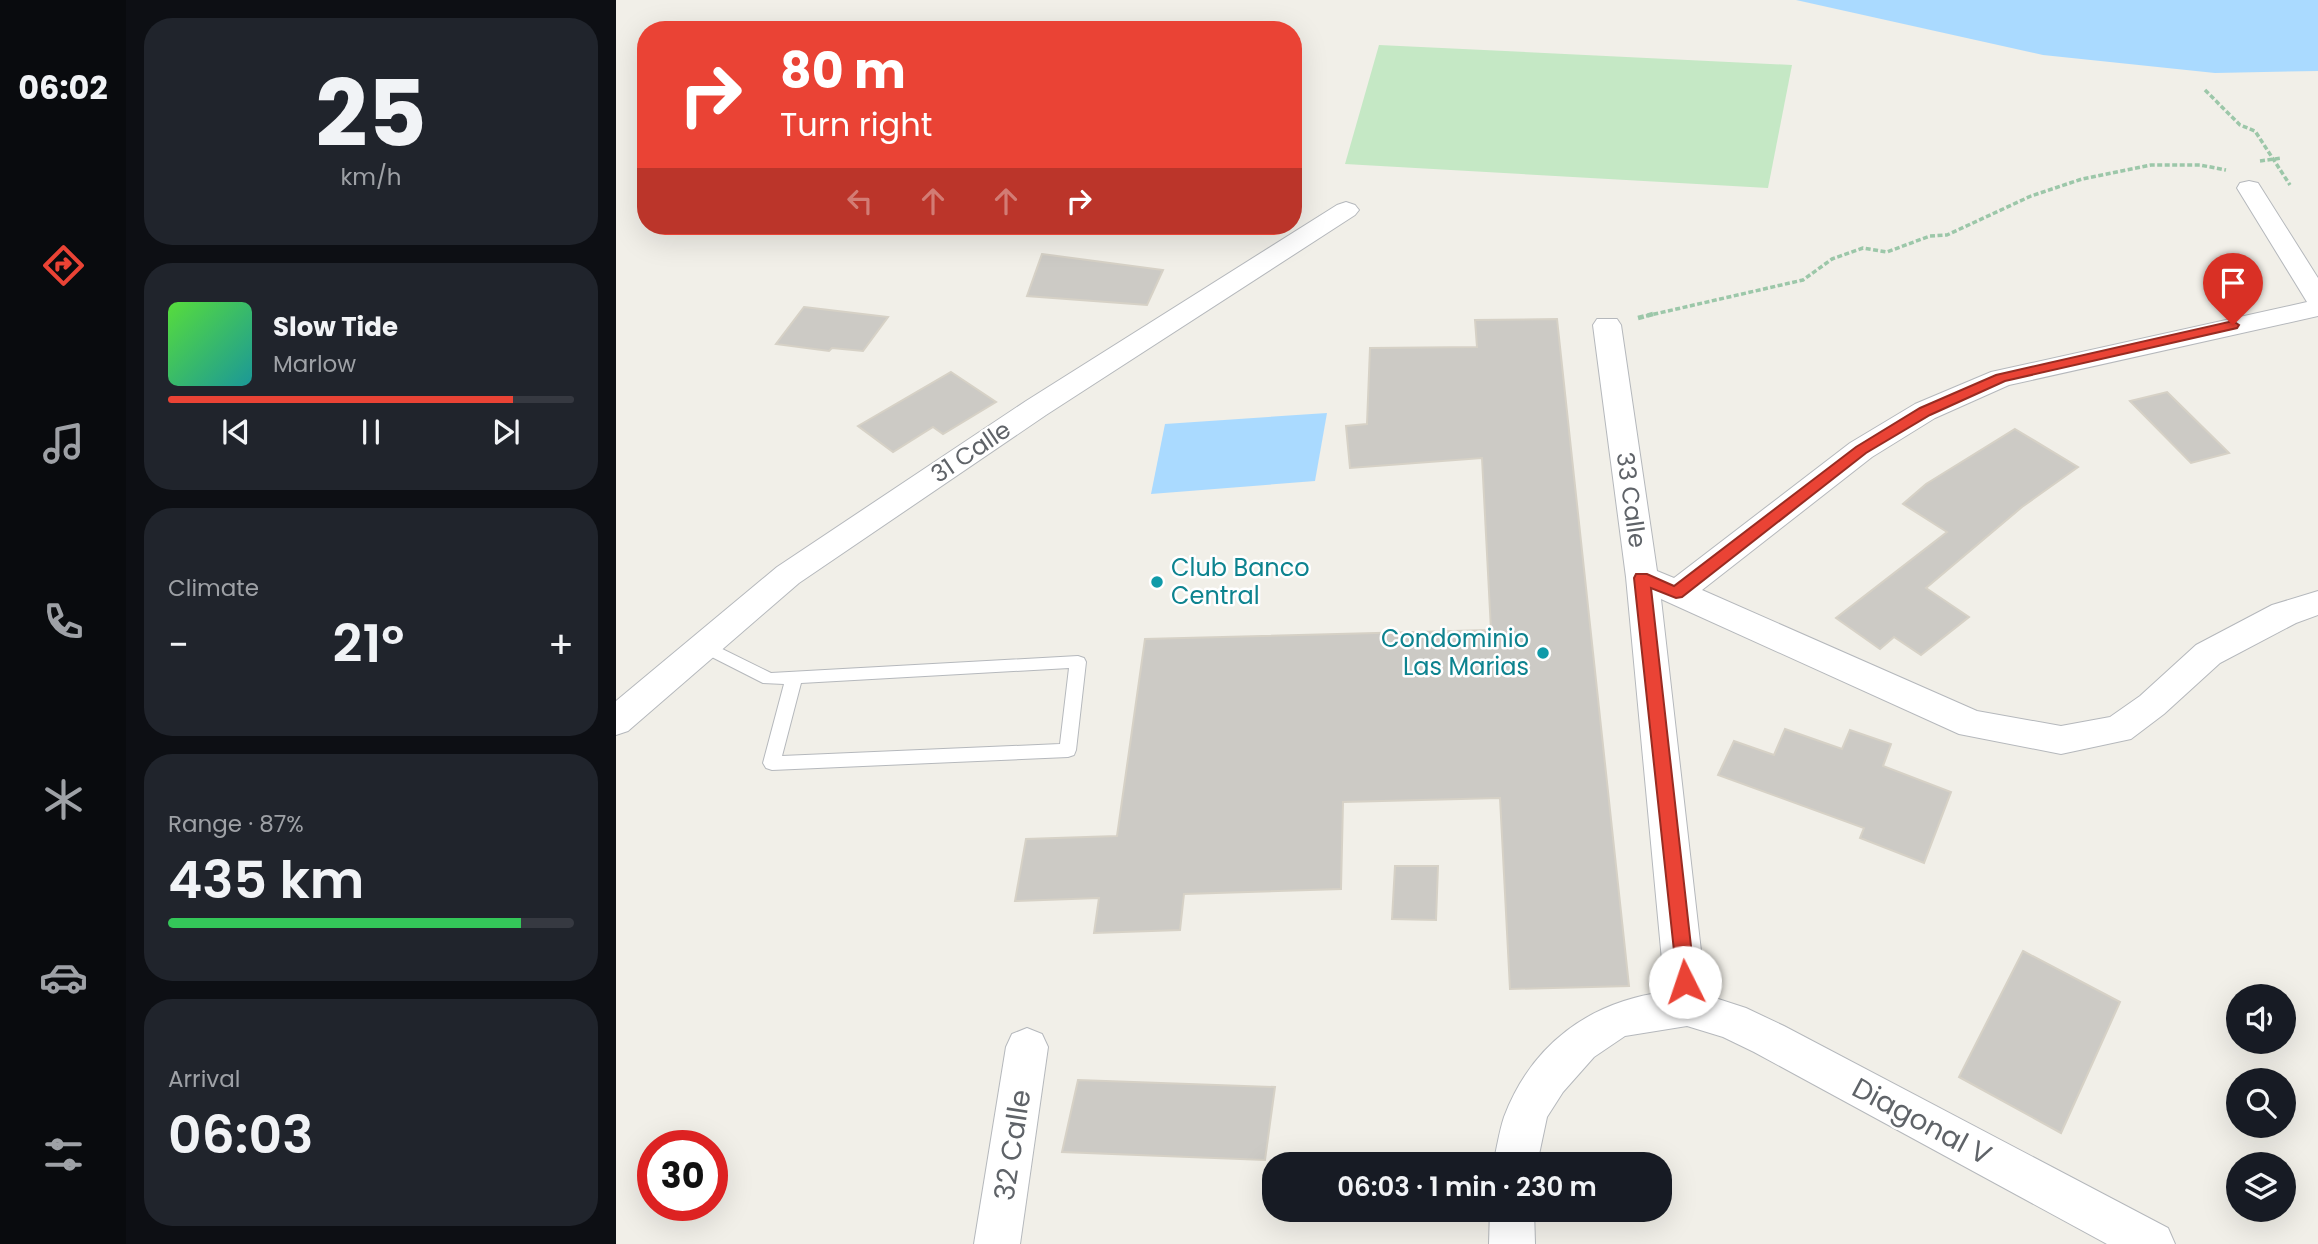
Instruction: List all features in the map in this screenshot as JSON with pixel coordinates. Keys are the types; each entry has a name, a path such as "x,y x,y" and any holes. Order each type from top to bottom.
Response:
{"street":[{"path":"2240,179 2318,299"},
{"name":"31 Calle","path":"616,720 788,575 1036,408 1346,210"},
{"path":"1676,593 1861,450 1937,406 2001,378 2318,308"},
{"name":"33 Calle","path":"1607,325 1642,578 1687,1008"},
{"path":"1642,578 1971,724 2061,740 2119,729 2152,705 2208,654 2284,614 2318,603"},
{"path":"1518,1152 1526,1116 1549,1078 1575,1049 1604,1026 1647,1013 1687,1008"},
{"name":"Diagonal V","path":"1687,1008 1732,1021 1757,1033 2152,1244"},
{"name":"32 Calle","path":"996,1244 1027,1046"},
{"path":"1512,1222 1512,1244"}],"lane":[{"path":"704,646 769,679 794,677 1079,662 1068,750 772,763 794,677"}],"path":[{"path":"2205,90 2214,97 2216,104 2241,125 2255,131 2290,185"},
{"path":"2256,161 2282,158"},
{"path":"1607,325 1803,280 1832,259 1863,248 1886,251 1930,236 1947,235 2031,196 2082,179 2139,170 2151,165 2200,165 2240,179"}],"green space":[{"path":"1379,45 1792,65 1768,188 1345,164"}],"water":[{"path":"1796,0 2318,0 2318,71 2215,73 2043,55"},
{"path":"1327,413 1315,481 1151,494 1165,424"}],"building":[{"path":"1042,254 1163,270 1147,305 1027,296"},
{"path":"804,307 888,317 863,351 832,348 829,351 776,344"},
{"path":"1557,319 1629,986 1510,989 1500,798 1343,802 1341,889 1184,894 1180,930 1094,933 1099,898 1015,901 1026,839 1117,836 1145,639 1491,630 1482,458 1350,468 1346,426 1367,424 1370,348 1477,347 1475,320"},
{"path":"951,372 996,402 943,434 933,427 893,452 858,426"},
{"path":"2167,392 2229,453 2191,463 2130,401"},
{"path":"2015,429 2078,467 2022,507 1926,588 1969,617 1921,655 1894,637 1880,649 1836,618 1947,532 1903,504 1926,484"},
{"path":"1785,729 1842,749 1850,730 1891,744 1883,766 1951,792 1924,863 1860,838 1864,828 1718,775 1734,741 1774,755"},
{"path":"1395,866 1438,866 1436,920 1392,919"},
{"path":"2023,951 2120,1002 2061,1133 1959,1077"},
{"path":"1078,1080 1275,1087 1266,1152 1262,1152 1262,1160 1062,1152"}],"place":[{"name":"Club Banco Central","path":"1157,582"},
{"name":"Condominio Las Marias","path":"1543,653"}],"route":[{"path":"1685,982 1642,578 1676,593 1861,450 1925,411 2001,378 2233,325"}]}
